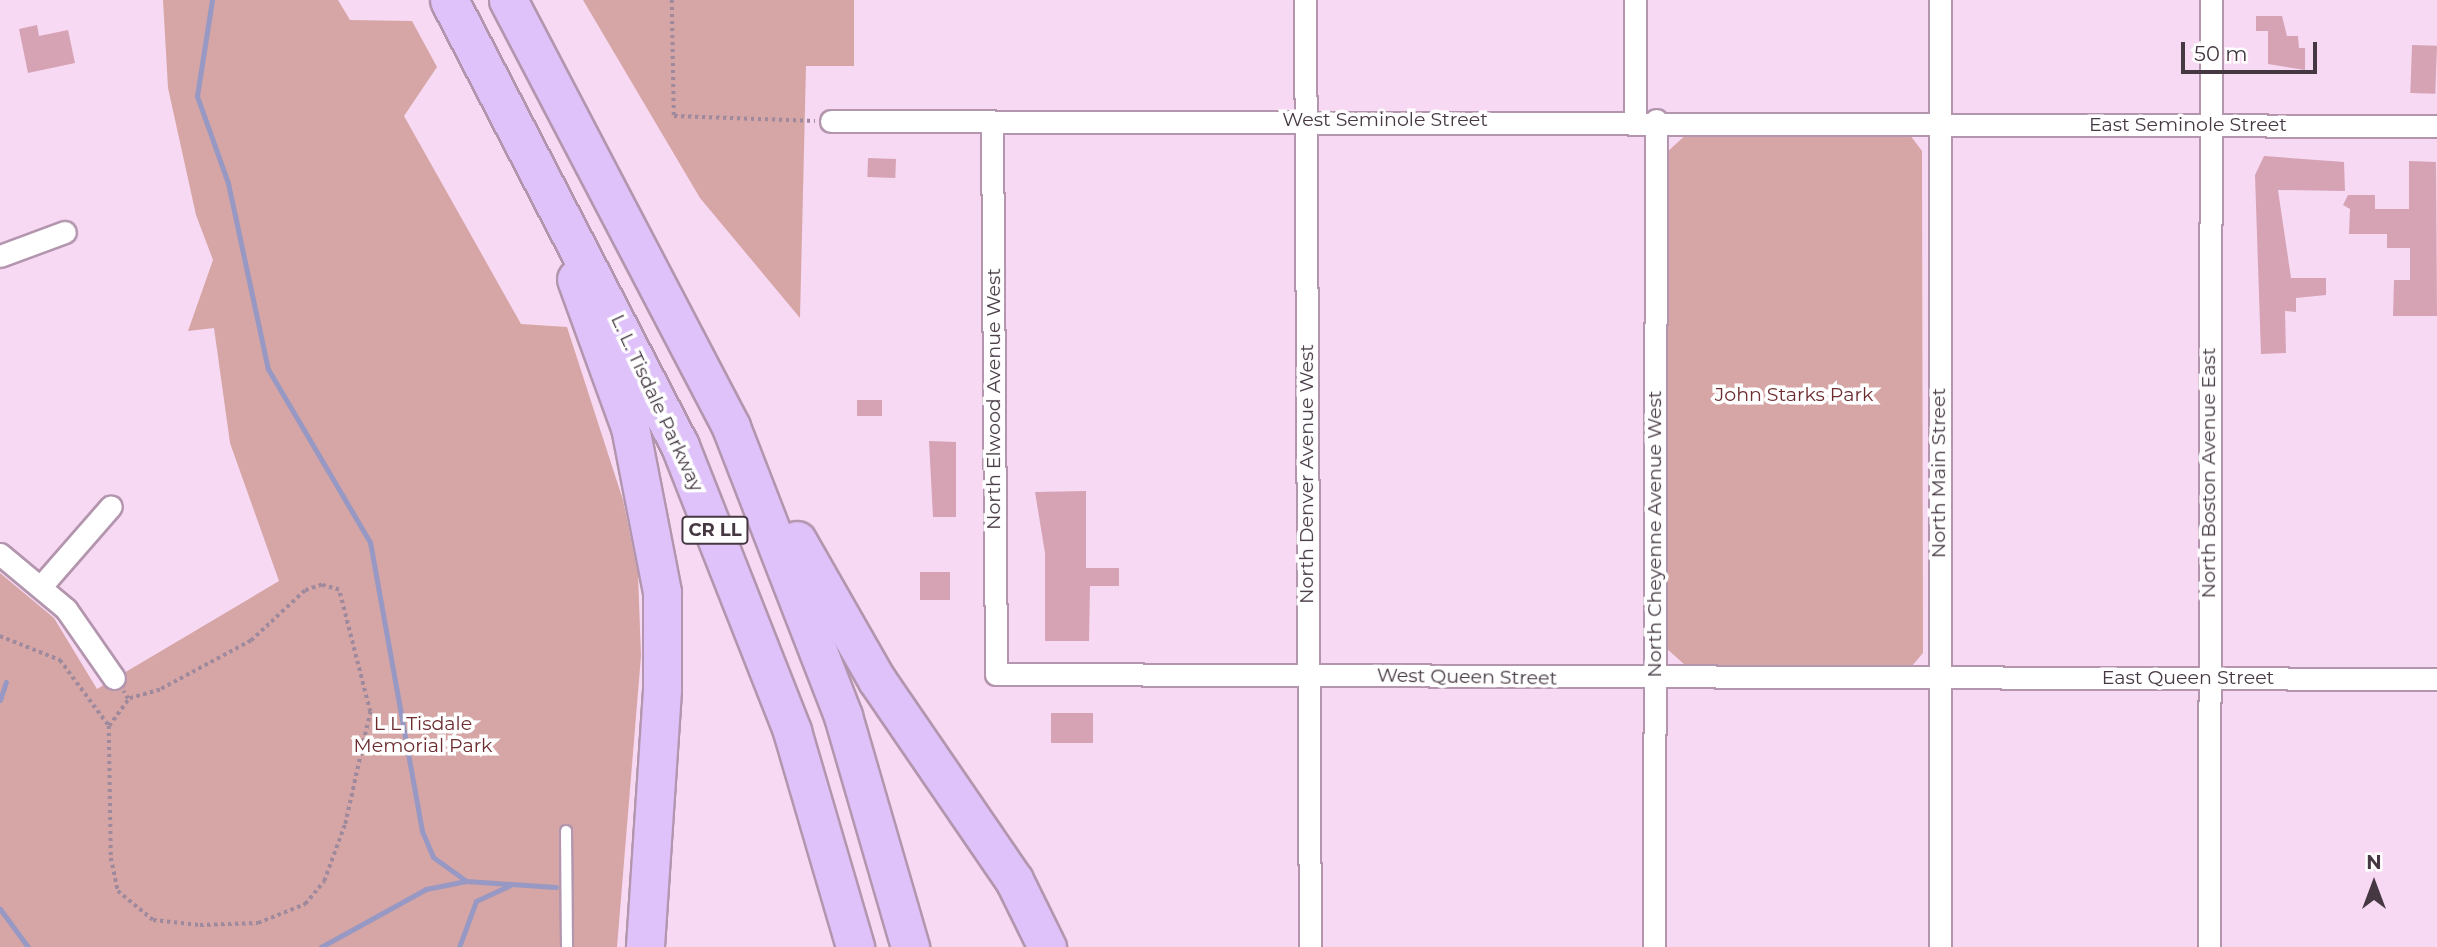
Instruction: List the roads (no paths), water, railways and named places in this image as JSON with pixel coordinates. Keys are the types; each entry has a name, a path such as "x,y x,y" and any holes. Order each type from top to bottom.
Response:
{"highway":[{"name":"L. L. Tisdale Parkway","path":"449,0 636,350 720,542 792,731 855,947"},
{"name":"CR LL","path":"508,0 732,427 843,716 910,947"},
{"path":"521,135 630,427 655,543 662,690 645,947"},
{"path":"732,427 877,680 1014,880 1047,947"}],"street":[{"name":"North Denver Avenue West","path":"1305,0 1310,947"},
{"name":"North Cheyenne Avenue West","path":"1635,0 1645,120 1654,679 1654,947"},
{"name":"North Main Street","path":"1940,0 1940,947"},
{"name":"North Boston Avenue East","path":"2209,947 2211,0"},
{"name":"West Seminole Street","path":"831,121 992,124 1645,120 1939,125"},
{"name":"North Elwood Avenue West","path":"992,124 996,674"},
{"name":"East Seminole Street","path":"1939,125 2437,126"},
{"path":"0,256 65,232"},
{"path":"43,584 111,506"},
{"path":"0,555 43,584 114,678"},
{"name":"West Queen Street","path":"996,674 1654,679 1939,678"},
{"name":"East Queen Street","path":"1939,678 2437,679"}],"lane":[{"path":"566,831 567,947"}],"waterway":[{"path":"212,0 197,96 228,183 268,369 370,542 422,831 433,857 466,881"},
{"path":"0,700 6,682"},
{"path":"321,947 426,889 466,881 556,887"},
{"path":"459,947 476,901 510,885"},
{"path":"0,909 28,947"}],"park label":[{"name":"John Starks Park","path":"1794,395"},
{"name":"L L Tisdale Memorial Park","path":"423,735"}]}
